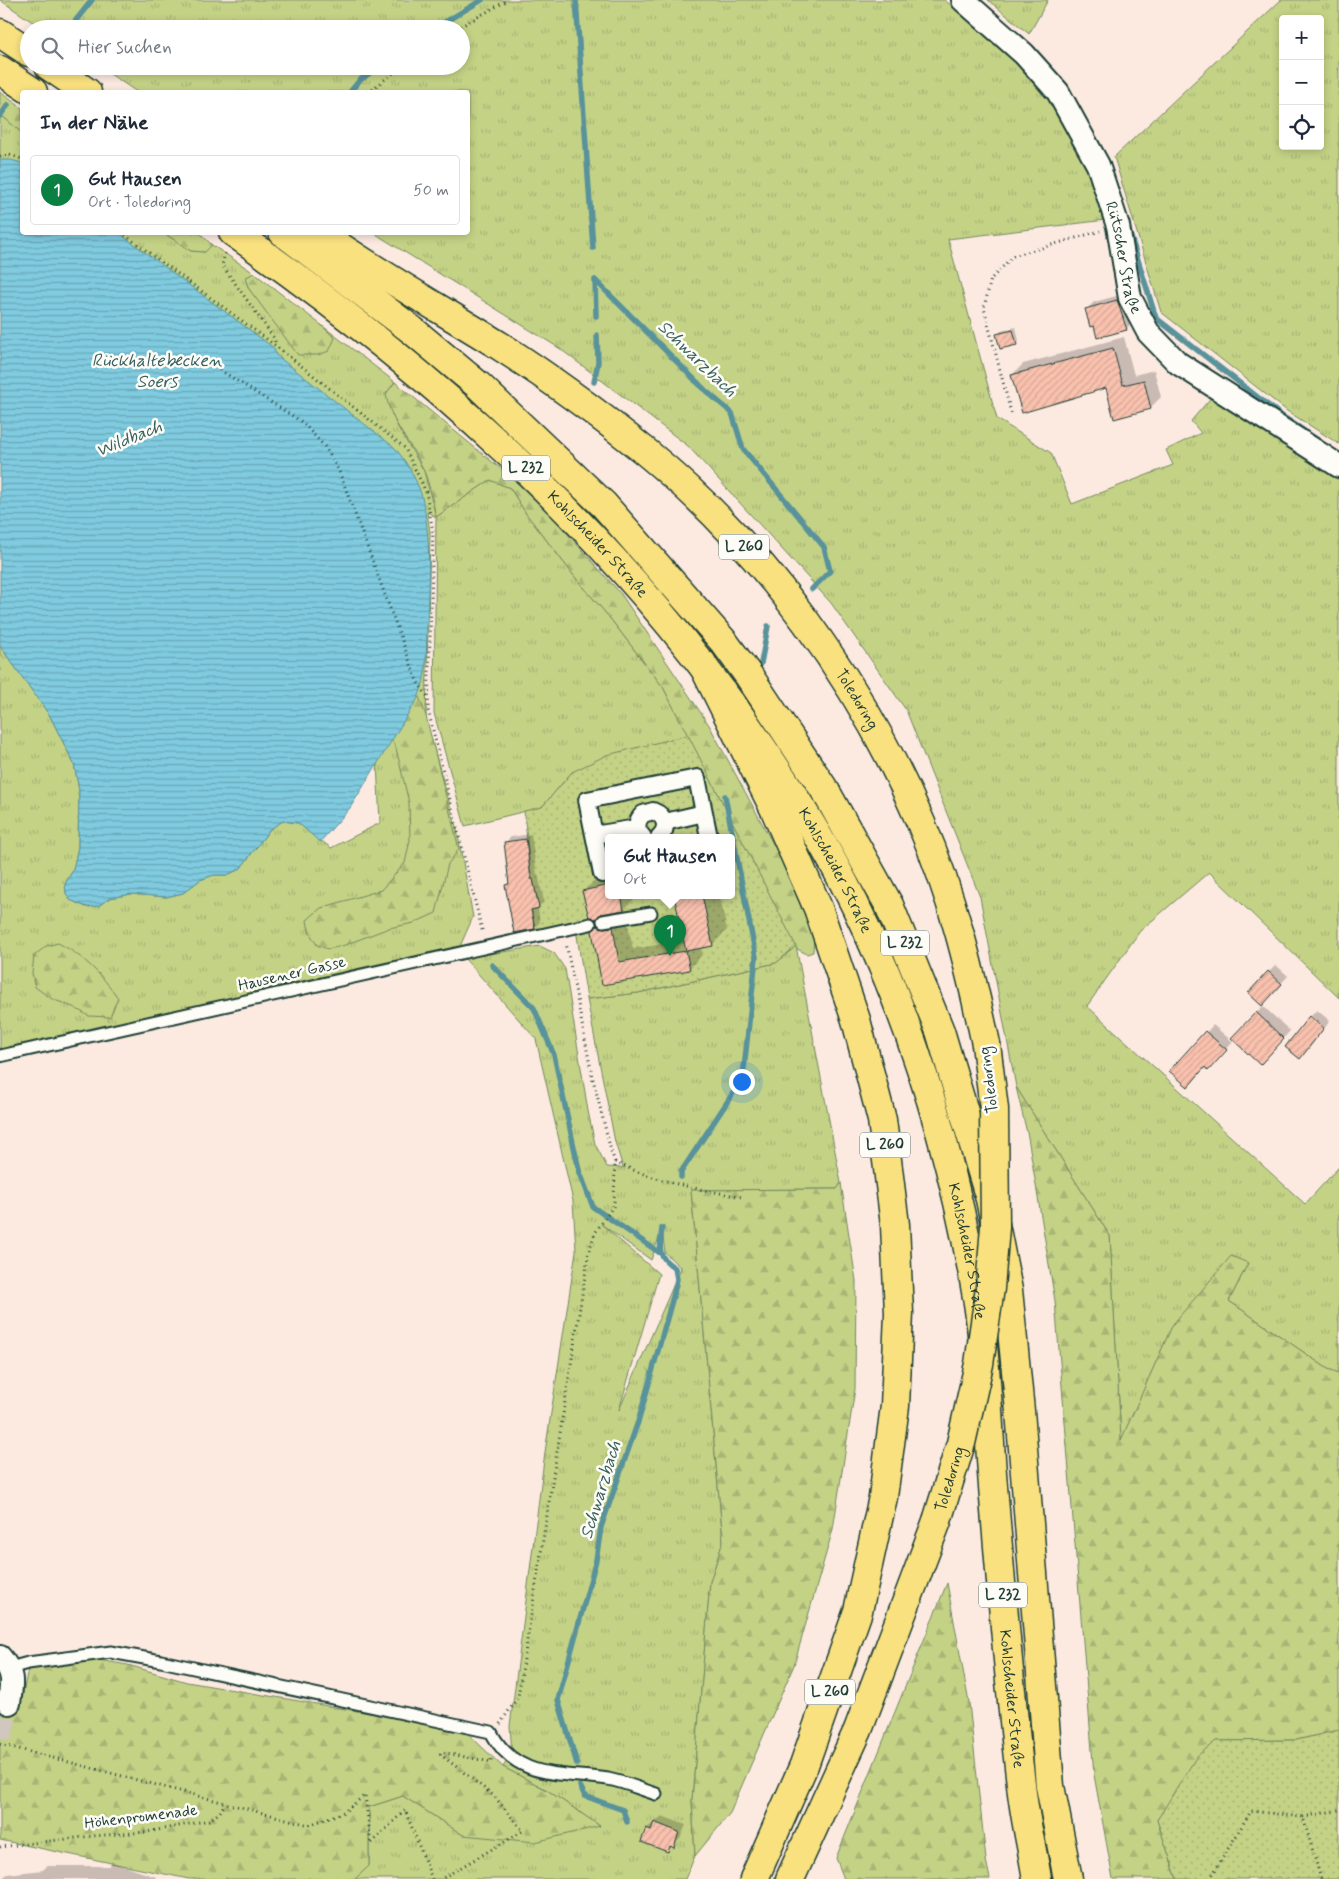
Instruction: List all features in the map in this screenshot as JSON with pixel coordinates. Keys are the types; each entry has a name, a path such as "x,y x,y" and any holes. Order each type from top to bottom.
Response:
{"main road":[{"path":"0,33 20,46"},
{"path":"0,70 30,90"},
{"path":"62,75 84,90"},
{"name":"Kohlscheider Straße","path":"287,235 412,330 478,385 604,505 724,642 750,676 826,792 889,904 940,1031 990,1198 1008,1290 1021,1420 1050,1786 1068,1879"},
{"name":"Toledoring","path":"322,235 362,262 502,347 646,452 726,526 796,609 838,670 882,744 921,823 947,891 969,964 986,1044 994,1108 995,1227 990,1288 979,1364 961,1442 937,1521 858,1730 790,1879"},
{"name":"Kohlscheider Straße","path":"230,240 326,298 399,357 524,466 585,527 645,593 702,663 762,747 802,810 863,921 890,983 940,1131 962,1220 979,1309 1021,1788 1037,1879"},
{"name":"L 260","path":"702,663 775,810 818,908 856,1020 882,1120 895,1225 899,1314 895,1406 883,1497 858,1611 804,1765 754,1879"}],"street":[{"name":"Rütscher Straße","path":"963,0 1024,54 1058,92 1098,165 1118,226 1130,298 1148,332 1178,363 1339,466"},
{"path":"605,873 602,874 587,800 697,778 708,834"},
{"path":"617,834 640,833 639,818 648,812 658,813 662,830 704,812"},
{"path":"594,835 605,835"},
{"path":"5,1663 12,1685 9,1703"}],"lane":[{"path":"603,921 651,913"},
{"name":"Hausener Gasse","path":"0,1056 590,924"},
{"path":"5,1663 37,1662 111,1652 491,1732 498,1746 517,1764 559,1776 609,1780 656,1794"}],"path":[{"path":"470,21 508,0"},
{"path":"371,90 391,75"},
{"path":"0,156 10,155 20,158"},
{"path":"1011,413 984,308 991,279 1013,256 1118,226"},
{"path":"125,235 276,346 405,448 426,492 433,532 429,697 431,726 460,830 486,947"},
{"path":"230,240 222,265 274,338 276,346"},
{"path":"220,370 302,422 325,446 339,471 417,681 429,697"},
{"path":"441,1879 523,1831 494,1796 440,1754 441,1752 491,1762 491,1732 505,1720 518,1697 589,1251 595,1232 614,1206 615,1162 610,1152 592,1075 563,931"},
{"path":"615,1162 645,1176 742,1198"},
{"path":"0,1744 309,1825 344,1812 365,1795 371,1844 406,1810 432,1879"},
{"name":"Höhenpromenade","path":"0,1847 92,1836 147,1832 210,1820 220,1812 225,1803"},
{"path":"1210,1879 1251,1811 1303,1817 1339,1810"},
{"path":"1303,1817 1321,1879"}],"green space":[{"path":"0,0 944,0 987,32 1046,93 1088,172 1106,220 948,239 997,419 1051,453 1072,504 1173,465 1166,450 1201,433 1191,421 1214,394 1339,480 1339,998 1209,872 1140,931 1087,1006 1305,1204 1339,1167 1339,1373 1328,1369 1229,1301 1248,1263 1173,1324 1121,1441 1110,1236 1016,1087 980,897 906,710 831,603 688,446 559,348 377,235 470,235 470,90 134,90 112,75 470,75 470,20 30,20"},
{"path":"988,0 1048,0 1029,34"},
{"path":"1281,0 1339,0 1339,444 1287,411 1161,312 1114,157"},
{"path":"0,92 20,107 20,131 0,114"},
{"path":"0,114 20,131 20,199 0,195"},
{"path":"69,235 167,235 191,251 205,252 212,245 254,273 245,278 249,289 267,312 335,338 320,324 395,382 386,394 396,424 424,471 436,517 427,512 430,532 426,720 457,830 473,917 461,944 465,958 540,946 554,953 565,969 595,1144 607,1167 623,1168 615,1142 587,999 638,993 776,963 796,946 841,1183 838,1189 691,1190 723,1541 710,1582 692,1800 695,1856 685,1879 355,1879 369,1865 369,1807 403,1796 463,1835 600,1826 547,1790 503,1767 512,1753 510,1726 545,1452 576,1251 573,1201 536,1039 465,959 0,1061 0,646 50,716 74,764 79,790 78,847 73,870 65,884 66,893 70,900 86,907 98,906 110,898 131,894 166,897 183,893 200,880 214,875 227,875 240,869 270,829 283,821 298,823 331,848 380,823 377,763","holes":["601,1224 651,1260 662,1229 665,1253 681,1268 619,1410 659,1274"]},
{"path":"167,235 202,235 212,245 205,252 191,251"},
{"path":"254,273 320,324 335,338 329,351 318,355 298,355 249,289 245,278"},
{"path":"395,382 535,497 621,594 709,725 778,853 814,936 813,952 807,954 797,949 663,687 527,515 510,488 490,480 436,517 430,488 424,471 388,405 386,394"},
{"path":"490,480 510,488 527,515 663,687 688,735 572,772 542,807 465,826 434,713 436,517"},
{"path":"411,675 426,716 459,849 448,864 436,913 414,923 389,928 342,946 328,949 317,945 309,932 307,920 321,908 381,890 405,863 410,840 409,803 396,748 381,720"},
{"path":"688,735 796,946 776,963 638,993 587,999 575,923 536,931 531,910 539,908 530,869 524,811 542,807 572,772 607,755"},
{"path":"58,943 92,967 118,998 110,1017 89,1016 52,999 35,987 32,973 34,956 46,946"},
{"path":"1016,1087 1110,1236 1121,1440 1173,1324 1231,1256 1248,1263 1229,1301 1328,1369 1339,1373 1339,1730 1297,1740 1216,1741 1157,1820 1177,1879 1113,1879 1094,1775 1055,1301 1028,1137"},
{"path":"841,1183 856,1281 855,1389 833,1529 794,1665 730,1813 695,1856 692,1800 710,1582 723,1541 691,1190 837,1189"},
{"path":"947,1583 969,1703 986,1860 990,1879 844,1879 836,1858"},
{"path":"93,1659 128,1665 187,1682 463,1729 503,1767 547,1790 600,1826 535,1842 463,1835 403,1796 369,1807 369,1866 355,1879 189,1879 0,1840 0,1682 17,1705 22,1698 28,1669"},
{"path":"1339,1730 1339,1879 1177,1879 1157,1820 1197,1756 1216,1741 1297,1740"}],"water":[{"name":"Rückhaltebecken Soers","path":"0,160 11,160 20,162 20,235 122,235 274,348 276,355 394,447 411,470 422,497 427,529 428,578 426,663 421,690 418,698 350,808 320,842 298,823 283,821 270,829 240,869 227,875 214,875 200,880 183,893 166,897 131,894 110,898 98,906 87,907 70,900 66,893 65,884 73,870 78,847 79,790 74,764 50,716 0,646"}],"building":[{"path":"1117,300 1127,330 1097,338 1094,326 1090,327 1085,309"},
{"path":"1013,330 1017,345 1000,349 996,334"},
{"path":"1113,348 1123,385 1144,380 1151,409 1114,419 1106,388 1022,413 1011,375"},
{"path":"526,839 531,879 533,879 539,908 531,910 535,929 514,933 505,885 509,884 504,842"},
{"path":"605,886 605,899 622,899 624,910 601,914 596,919 589,917 582,891"},
{"path":"675,899 703,899 713,946 686,951"},
{"path":"597,926 604,928 613,927 619,962 686,951 690,970 602,985 592,931"},
{"path":"1268,971 1282,984 1262,1006 1248,993"},
{"path":"1256,1012 1284,1039 1260,1065 1231,1038"},
{"path":"1309,1016 1324,1028 1300,1059 1285,1047"},
{"path":"1205,1031 1227,1050 1208,1071 1205,1067 1188,1087 1169,1071"},
{"path":"654,1822 679,1832 674,1848 670,1846 668,1852 641,1842 646,1828 651,1830"}],"waterway":[{"name":"Wildbach","path":"76,20 92,0"},
{"name":"Wildbach","path":"448,20 482,0"},
{"name":"Schwarzbach","path":"576,0 593,248"},
{"name":"Wildbach","path":"352,90 367,75"},
{"name":"Wildbach","path":"0,116 8,105"},
{"path":"1130,234 1156,318 1282,416 1318,440"},
{"name":"Schwarzbach","path":"595,280 706,391 732,413 743,449 824,547 830,571 812,589"},
{"path":"595,280 596,316"},
{"path":"594,382 598,362 597,335"},
{"name":"Schwarzbach","path":"761,663 768,626"},
{"name":"Schwarzbach","path":"725,796 732,834"},
{"name":"Schwarzbach","path":"681,1177 681,1172 743,1078 756,957 735,848"},
{"path":"492,965 534,1008 554,1055 579,1170 593,1207 660,1253"},
{"name":"Schwarzbach","path":"577,1764 558,1700 596,1560 601,1527 639,1419 674,1293 677,1279 675,1268 662,1255 662,1228"},
{"name":"Schwarzbach","path":"580,1786 585,1796 623,1810 627,1822"}],"tunnel":[{"path":"0,1738 9,1703"}],"place":[{"name":"Gut Hausen","path":"670,956"}]}
